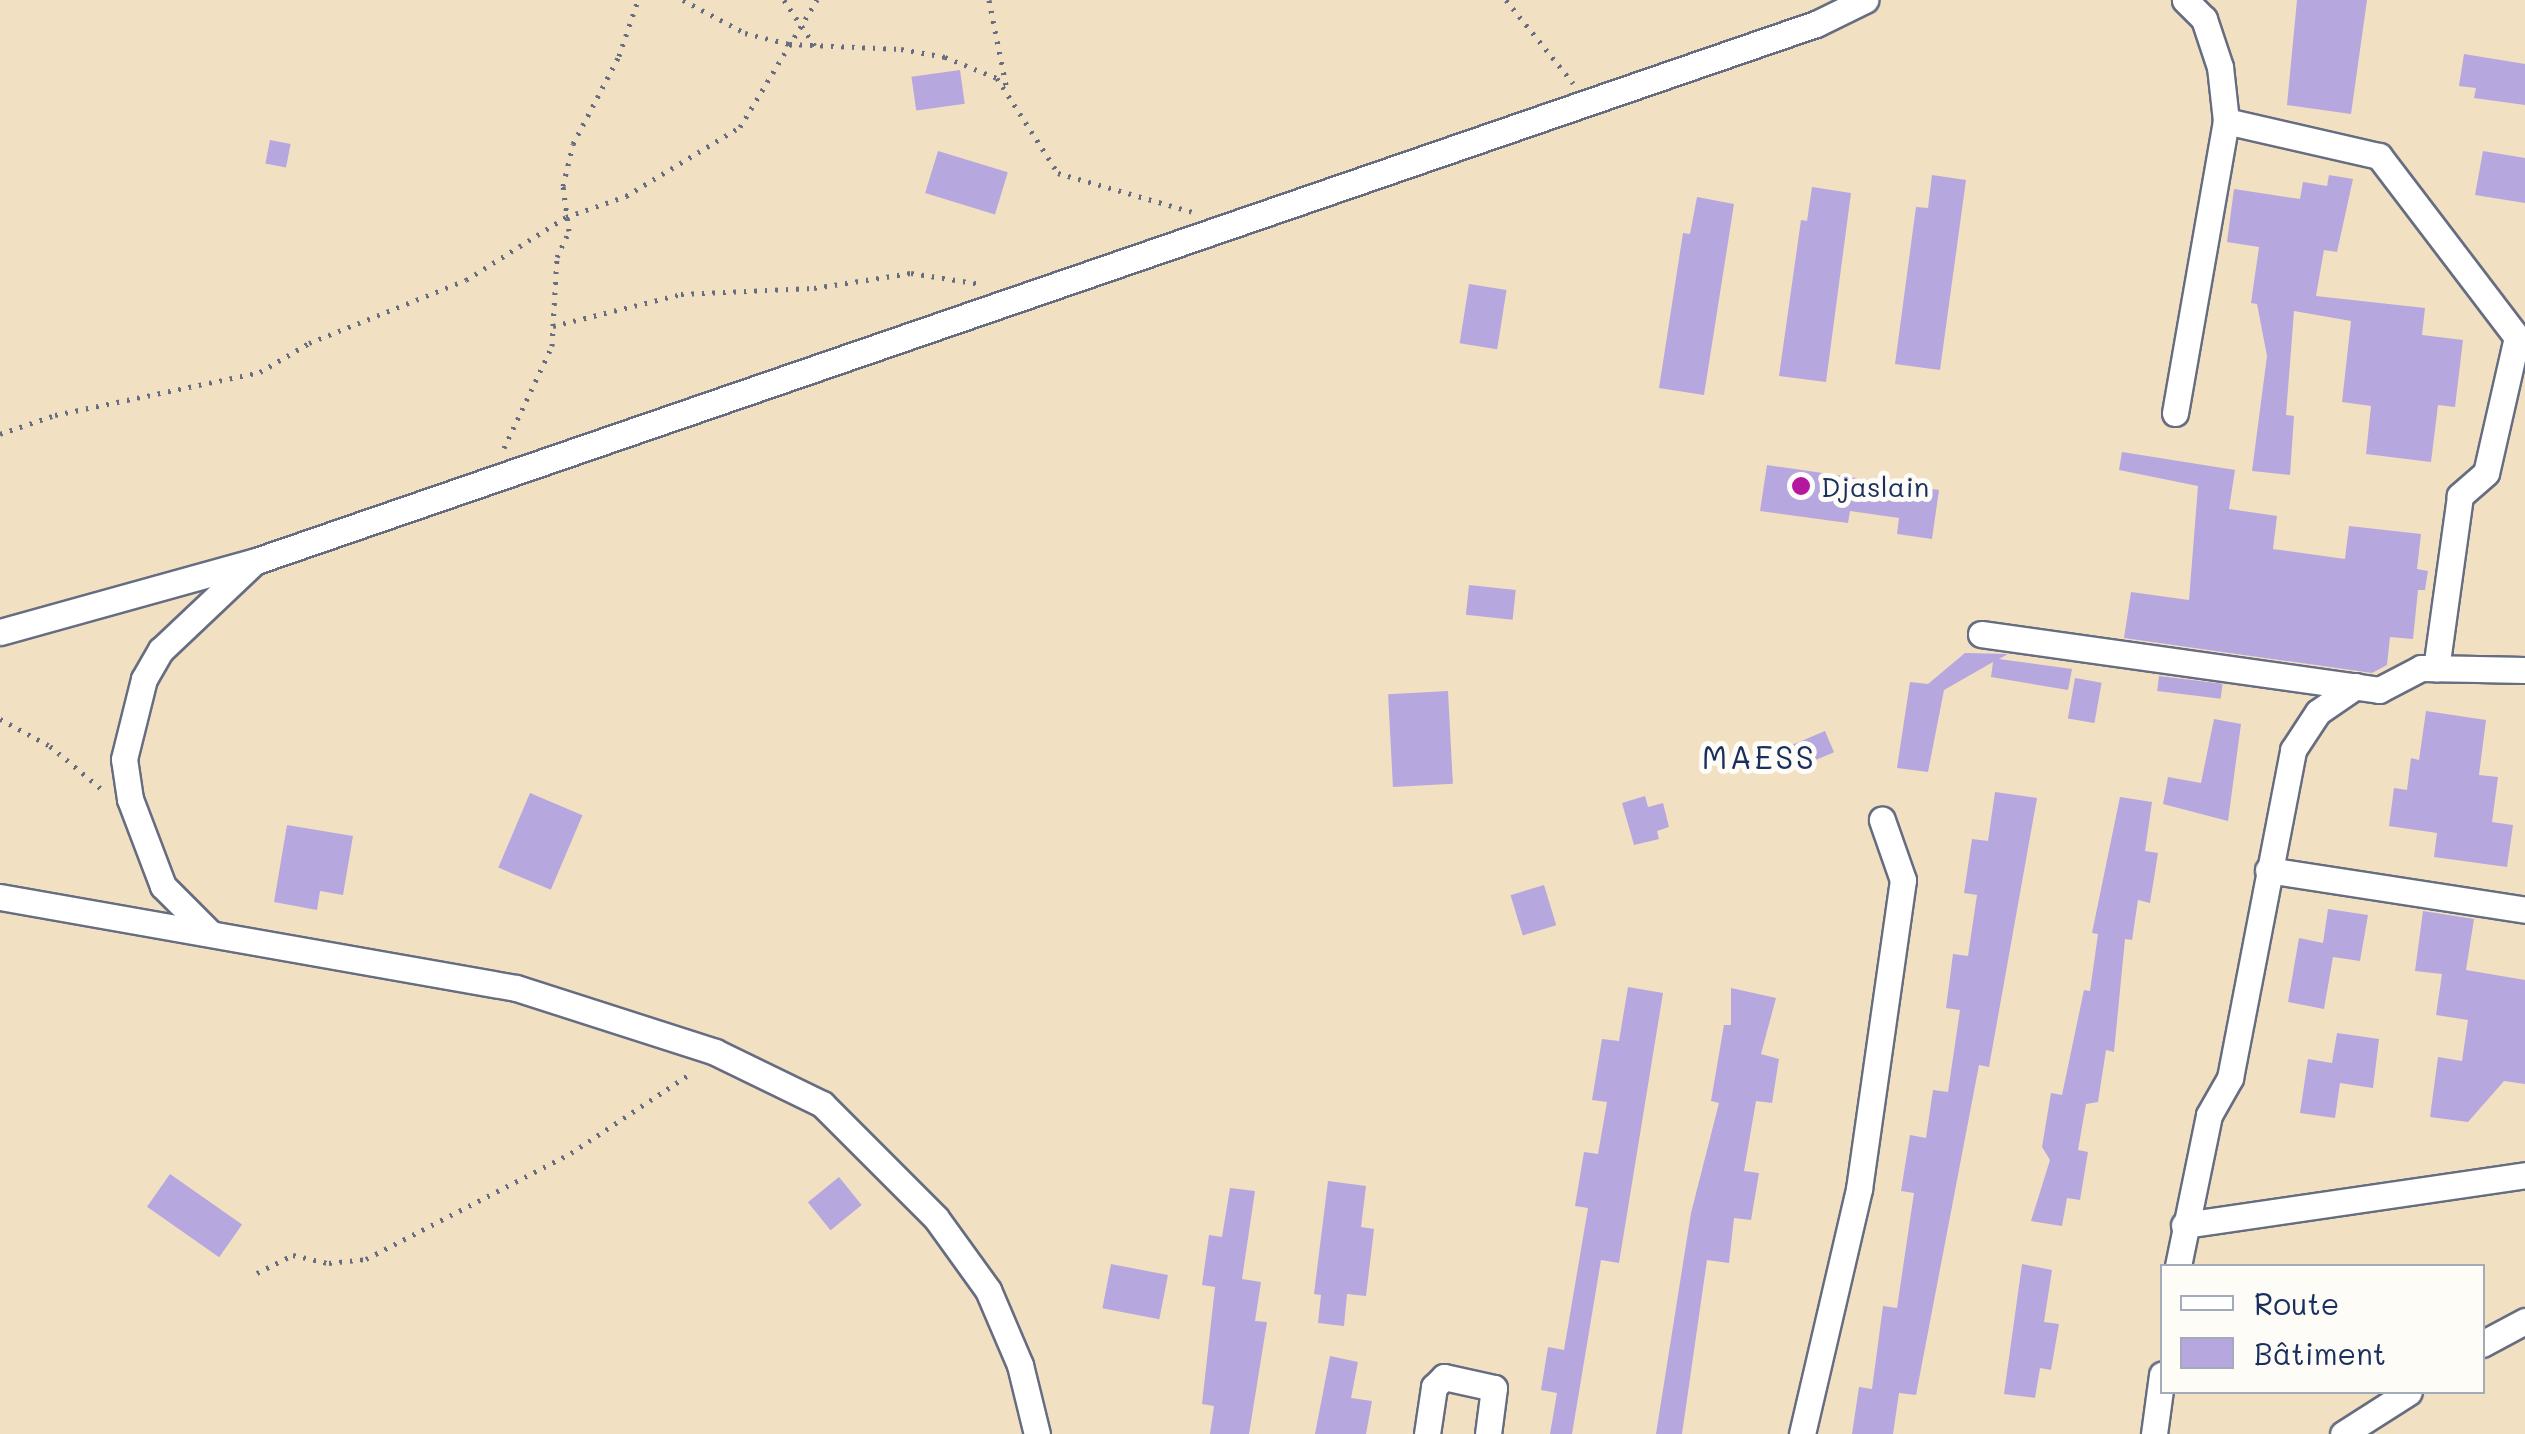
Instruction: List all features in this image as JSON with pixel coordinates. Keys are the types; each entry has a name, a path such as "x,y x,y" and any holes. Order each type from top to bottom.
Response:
{"street":[{"path":"0,632 256,561 1816,24 1866,0"},
{"path":"2175,413 2226,121 2210,36 2185,0"},
{"path":"2226,121 2379,156 2516,337 2486,473 2460,496 2436,668"},
{"path":"210,932 164,886 135,813 124,759 144,678 162,650 256,561"},
{"path":"1981,634 2379,690 2421,668 2525,670"},
{"path":"2178,1264 2208,1115 2230,1078 2293,750 2318,712 2356,686"},
{"path":"1802,1434 1859,1189 1900,899 1902,880 1882,820"},
{"path":"2268,870 2525,910"},
{"path":"0,897 516,988 715,1052 822,1104 925,1206 988,1290 1020,1364 1037,1434"},
{"path":"2184,1225 2525,1175"},
{"path":"2485,1342 2525,1321"},
{"path":"1427,1434 1434,1388 1444,1377 1494,1388 1488,1434"},
{"path":"2154,1434 2160,1390"},
{"path":"2342,1434 2406,1394"}],"path":[{"path":"504,442 552,346 566,217 563,186 573,144 619,56 638,0"},
{"path":"683,0 746,34 789,44 945,58 998,78 1058,173 1235,224"},
{"path":"784,0 815,46"},
{"path":"0,434 56,415 260,372 309,343 466,280 566,217 626,196 740,127 817,0"},
{"path":"989,0 1006,89"},
{"path":"1506,0 1566,67 1583,104"},
{"path":"553,326 681,294 814,288 911,273 1021,298"},
{"path":"0,719 50,746 135,813"},
{"path":"257,1273 294,1255 329,1262 366,1259 572,1153 678,1087"}],"building":[{"path":"2297,0 2367,0 2351,114 2287,105"},
{"path":"2464,54 2525,64 2525,105 2474,98 2476,88 2459,86"},
{"path":"960,70 965,104 916,110 911,77"},
{"path":"270,140 291,144 286,168 265,164"},
{"path":"938,151 1008,172 995,214 925,193"},
{"path":"2483,151 2525,158 2525,203 2475,195"},
{"path":"1932,175 1966,180 1940,370 1895,364 1916,207 1928,208"},
{"path":"2329,175 2353,179 2337,252 2324,250 2316,296 2425,308 2422,335 2463,340 2455,407 2438,405 2431,462 2366,454 2371,406 2342,402 2351,321 2294,311 2286,415 2294,416 2290,475 2252,471 2267,356 2257,304 2251,303 2259,247 2227,242 2234,189 2300,199 2303,182 2327,186"},
{"path":"1812,187 1851,193 1826,382 1779,376 1801,220 1807,221"},
{"path":"1697,197 1734,204 1704,395 1659,388 1683,233 1690,234"},
{"path":"1469,284 1507,290 1497,349 1460,343"},
{"path":"2122,452 2235,470 2229,509 2277,516 2273,549 2345,559 2349,526 2421,534 2417,569 2428,571 2425,590 2418,590 2413,639 2390,637 2387,665 2372,673 2124,638 2131,592 2189,600 2198,486 2119,470"},
{"path":"1767,465 1939,490 1932,539 1897,534 1899,518 1850,511 1848,523 1760,511"},
{"path":"1469,585 1516,590 1513,620 1466,615"},
{"path":"1965,653 2008,654 1999,659 2072,669 2068,690 1991,677 1993,662 1944,690 1928,772 1897,768 1910,682 1928,684"},
{"path":"2159,676 2223,684 2221,699 2157,691"},
{"path":"2075,678 2102,683 2094,723 2068,718"},
{"path":"1448,691 1453,784 1393,787 1388,694"},
{"path":"2426,711 2486,720 2479,775 2498,777 2492,822 2513,825 2507,867 2434,857 2437,833 2389,826 2394,788 2407,790 2411,758 2419,760"},
{"path":"2214,719 2241,724 2228,821 2163,804 2168,777 2201,783"},
{"path":"1825,731 1834,752 1794,769 1785,748"},
{"path":"1995,792 2037,798 1989,1067 1979,1065 1916,1395 1899,1393 1893,1434 1852,1434 1859,1387 1872,1389 1883,1306 1897,1308 1914,1193 1901,1191 1910,1135 1926,1138 1933,1090 1948,1092 1960,1010 1946,1008 1953,954 1968,956 1977,895 1964,893 1972,839 1988,841"},
{"path":"530,793 582,815 551,890 498,868"},
{"path":"1645,796 1648,807 1663,803 1669,827 1657,831 1659,839 1634,845 1622,803"},
{"path":"2120,797 2152,802 2145,851 2158,853 2150,903 2138,900 2132,940 2125,939 2114,1052 2106,1050 2098,1102 2086,1104 2078,1150 2088,1152 2080,1200 2067,1198 2062,1226 2031,1221 2050,1160 2042,1147 2051,1093 2062,1095 2084,990 2090,991 2098,934 2092,933"},
{"path":"287,825 353,836 343,895 320,891 317,910 274,902"},
{"path":"1544,885 1556,925 1523,935 1511,895"},
{"path":"2328,909 2368,915 2360,961 2333,957 2324,1009 2288,1002 2299,938 2323,943"},
{"path":"2423,911 2474,919 2466,970 2525,980 2525,1084 2504,1081 2468,1122 2430,1117 2438,1057 2462,1061 2468,1020 2436,1015 2442,974 2415,971"},
{"path":"1628,987 1663,993 1619,1263 1601,1260 1572,1434 1550,1434 1557,1393 1541,1390 1548,1347 1564,1350 1588,1208 1575,1206 1584,1152 1598,1154 1607,1102 1592,1100 1602,1039 1619,1041"},
{"path":"1731,988 1776,998 1761,1054 1779,1059 1772,1103 1756,1101 1744,1171 1759,1173 1751,1220 1734,1218 1729,1263 1707,1260 1682,1434 1656,1434 1691,1213 1719,1103 1711,1101 1724,1025 1731,1025"},
{"path":"2337,1033 2379,1039 2373,1088 2340,1083 2335,1118 2300,1113 2308,1059 2332,1063"},
{"path":"170,1174 242,1224 219,1257 147,1207"},
{"path":"839,1177 862,1205 831,1230 808,1202"},
{"path":"1328,1181 1366,1186 1361,1227 1374,1229 1366,1296 1347,1294 1344,1326 1318,1323 1321,1295 1314,1294"},
{"path":"1230,1188 1255,1191 1242,1279 1261,1282 1255,1321 1267,1322 1249,1434 1210,1434 1214,1406 1202,1404 1215,1287 1202,1285 1209,1235 1222,1237"},
{"path":"1111,1264 1168,1275 1159,1319 1102,1308"},
{"path":"2022,1264 2052,1270 2044,1322 2059,1324 2051,1370 2040,1368 2035,1398 2004,1394"},
{"path":"1330,1356 1358,1362 1351,1398 1372,1401 1366,1434 1315,1434"}],"place":[{"name":"Djaslain","path":"1801,486"}],"district":[{"name":"MAESS","path":"1759,756"}]}
